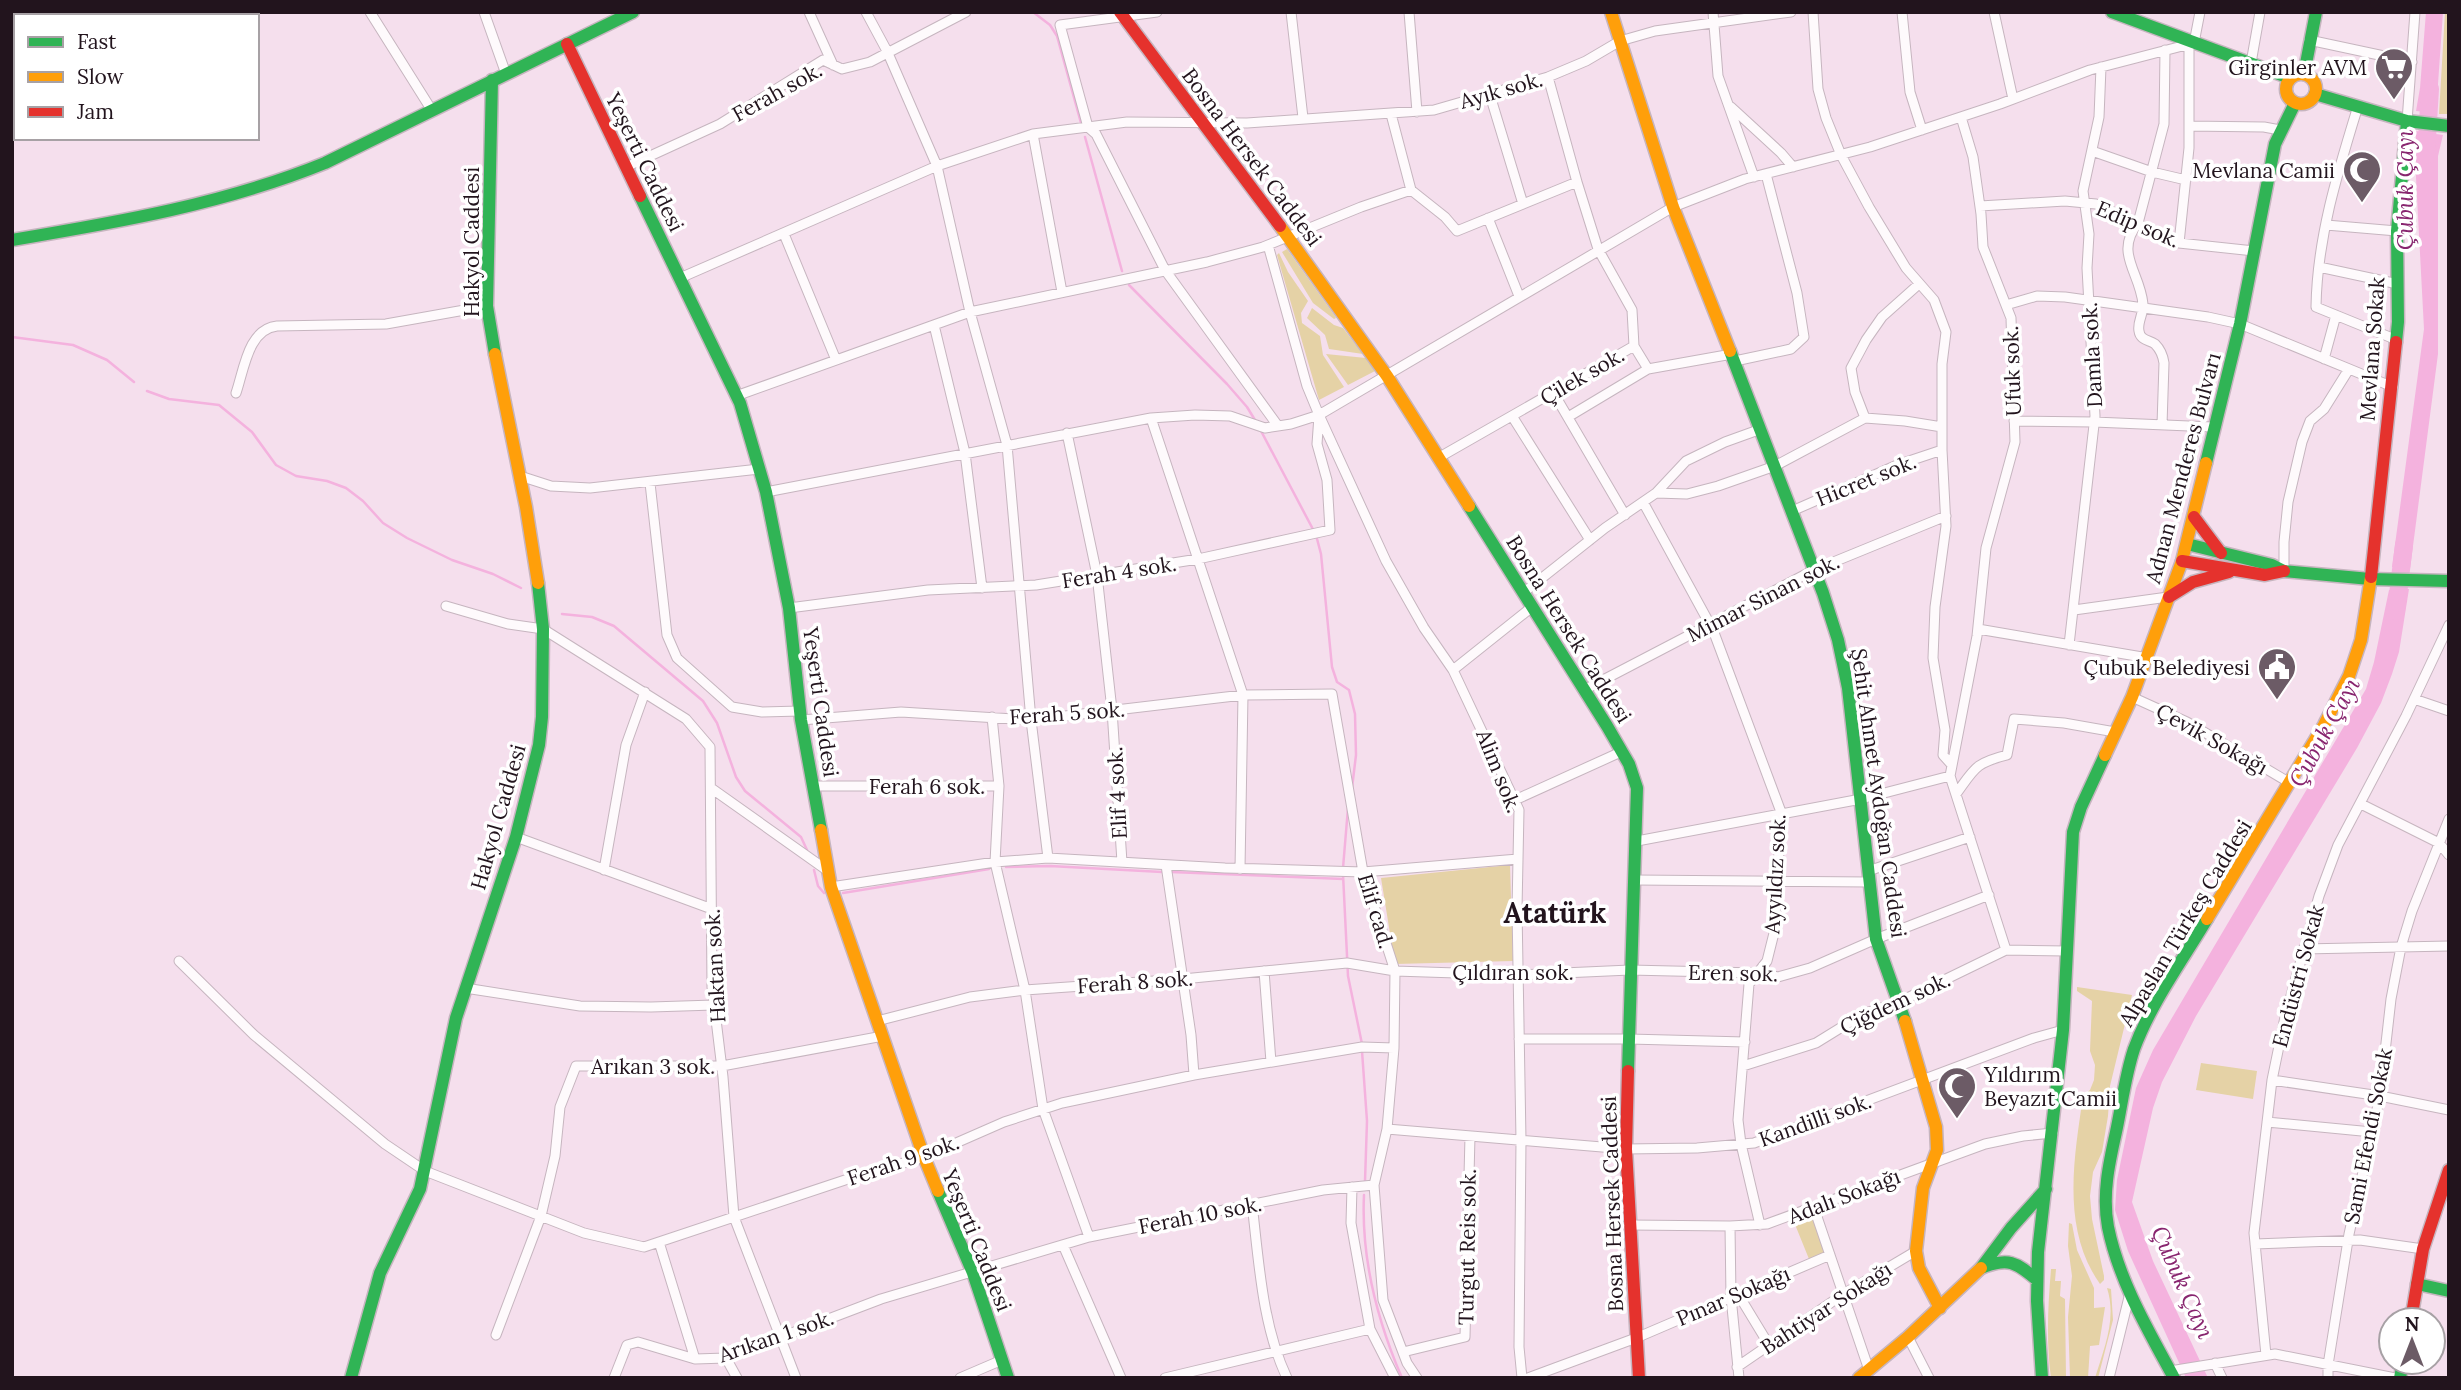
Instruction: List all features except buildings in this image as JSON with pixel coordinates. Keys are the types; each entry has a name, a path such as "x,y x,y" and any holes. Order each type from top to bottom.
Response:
{"street":[{"path":"370,12 431,109"},
{"path":"484,12 506,74"},
{"path":"12,240 177,210 240,194 307,171 633,12"},
{"path":"809,12 832,65"},
{"path":"866,12 887,51 937,166 970,312 1007,445 1031,720 1048,858"},
{"name":"Ferah sok.","path":"626,167 720,124 823,61 842,69 870,62 966,12"},
{"path":"1157,12 1121,14 1060,25 1088,127 1096,134 1165,270 1278,426"},
{"path":"1291,12 1303,118"},
{"path":"1409,12 1417,112"},
{"name":"Şehit Ahmet Aydoğan Caddesi","path":"1611,12 1673,207 1815,570 1843,657 1876,939 1899,1002 1938,1140 1926,1175 1916,1251 1919,1268 1940,1308"},
{"path":"1713,12 1718,76 1754,177"},
{"name":"Ayık sok.","path":"680,278 937,166 1033,134 1127,122 1247,123 1434,110 1548,77 1586,61 1620,41 1655,31 1791,12"},
{"path":"1813,12 1818,89 1841,155 1868,207 1906,268 1934,300 1946,332 1942,364 1942,450 1946,516 1935,607 1933,658 1945,730 1943,755 1952,765"},
{"path":"1902,12 1910,92 1922,130"},
{"path":"1994,12 2013,99"},
{"path":"2112,12 2130,16 2192,43 2290,78 2304,74"},
{"path":"2179,243 2186,180 2192,43 2200,12"},
{"path":"2251,63 2260,12"},
{"path":"2304,74 2316,12"},
{"path":"2407,121 2415,12"},
{"name":"Bosna Hersek Caddesi","path":"1121,14 1289,238 1387,376 1623,751 1634,776 1637,788 1637,841 1630,970 1626,1149 1639,1378"},
{"path":"2309,40 2412,62"},
{"path":"766,492 1151,418 1230,416 1265,428 1319,415 1673,207 1754,177 1841,155 1922,130 2101,67 2192,43"},
{"name":"Yeşerti Caddesi","path":"567,44 736,396 766,492 789,608 801,715 831,887 923,1157 973,1273 1008,1378"},
{"path":"2162,425 2164,363 2155,344 2142,338 2138,330 2144,306 2138,280 2129,263 2127,246 2129,235 2138,223 2164,124 2165,50"},
{"name":"Damla sok.","path":"2069,645 2094,422 2094,371 2087,268 2089,234 2083,191 2099,117 2101,67"},
{"path":"2290,78 2286,92 2295,103 2305,104 2315,94 2315,84 2304,74"},
{"name":"Çilek sok.","path":"1438,458 1634,346 1632,310 1598,249 1548,77"},
{"name":"Hakyol Caddesi","path":"351,1378 380,1273 420,1189 446,1062 465,988 516,837 539,745 544,685 543,629 535,562 487,306 492,80"},
{"path":"1489,92 1523,204"},
{"path":"2315,94 2407,121 2447,126"},
{"name":"Adnan Menderes Bulvarı","path":"2042,1378 2037,1280 2063,1030 2073,832 2081,807 2148,658 2182,561 2241,324 2268,176 2280,130 2295,103"},
{"path":"1730,105 1793,167"},
{"path":"2358,106 2337,174 2326,225 2316,307 2397,340"},
{"path":"1391,114 1411,190 1445,217 1457,231 1577,182"},
{"name":"Ufuk sok.","path":"1961,117 1973,157 1983,247 2011,318 2015,442 1986,548 1978,629 1951,776 2006,950"},
{"name":"Mevlana Sokak","path":"2370,579 2397,340 2398,231 2407,121"},
{"path":"2189,126 2264,127 2280,130"},
{"path":"1033,134 1062,292"},
{"path":"2092,151 2152,172 2186,180"},
{"path":"1568,417 1648,369 1791,349 1804,337 1797,293 1766,174"},
{"path":"736,396 970,312 1207,262 1289,238 1361,207 1411,190"},
{"name":"Edip sok.","path":"1980,206 2085,202 2096,204 2179,243 2254,251"},
{"path":"1488,218 1519,296"},
{"path":"2326,225 2398,231"},
{"path":"783,234 836,360"},
{"name":"Alim sok.","path":"1268,245 1307,386 1319,415 1386,561 1424,628 1453,670 1519,810 1519,1347 1522,1378"},
{"path":"2319,267 2398,284"},
{"path":"1865,418 1855,392 1851,368 1882,317 1919,284"},
{"path":"2006,305 2038,296 2089,300 2144,306 2241,324 2393,387"},
{"path":"236,393 254,338 265,329 277,326 386,324 487,306"},
{"path":"2324,359 2336,315"},
{"path":"934,325 965,453 982,588"},
{"path":"1634,346 1648,369"},
{"path":"2284,571 2288,502 2302,442 2310,421 2324,409 2349,369"},
{"path":"1553,392 1625,515"},
{"name":"Ferah 4 sok.","path":"789,608 928,590 1019,586 1097,575 1198,559 1330,530 1327,480 1317,444 1319,415"},
{"path":"1512,416 1590,540"},
{"path":"1151,418 1243,695 1240,869"},
{"path":"1656,493 1687,494 1775,466 1865,418 1905,421 1942,428"},
{"path":"2014,421 2213,428"},
{"path":"1523,593 1656,493 1686,461 1724,442 1761,429"},
{"name":"Elif 4 sok.","path":"1067,433 1097,575 1112,710 1122,862"},
{"name":"Hicret sok.","path":"1792,511 1898,465 1942,450"},
{"path":"520,477 551,486 576,489 759,469"},
{"name":"Ferah 5 sok.","path":"650,483 667,635 677,658 732,707 801,715 901,712 1031,720 1243,695 1332,694"},
{"name":"Ayyıldız sok.","path":"1643,502 1710,624 1781,813 1775,929 1767,961 1749,984 1738,1119 1741,1144 1760,1225"},
{"name":"Mimar Sinan sok.","path":"1584,690 1815,570 1946,516"},
{"path":"2194,517 2221,553"},
{"path":"2187,544 2272,565 2284,571 2370,579 2449,581"},
{"path":"2182,561 2272,575 2284,571"},
{"path":"2074,610 2168,597 2200,579 2234,570"},
{"name":"Alpaslan Türkeş Caddesi","path":"2175,1373 2131,1292 2110,1233 2106,1209 2107,1185 2120,1102 2130,1059 2157,1004 2291,782 2349,676 2364,627 2370,579"},
{"path":"446,606 508,624 543,629"},
{"path":"1453,670 1532,607"},
{"name":"Endüstri Sokak","path":"2266,1355 2254,1233 2272,1080 2285,1017 2334,853 2449,625"},
{"name":"Haktan sok.","path":"543,629 686,719 710,747 714,1004 722,1066 734,1217 796,1378"},
{"path":"1978,629 2148,658"},
{"path":"604,870 626,745 645,692"},
{"name":"Elif cad.","path":"1332,694 1363,872 1395,971 1394,1048 1387,1129"},
{"name":"Çevik Sokağı","path":"2132,697 2187,722 2291,782"},
{"path":"2414,699 2449,711"},
{"path":"992,717 999,786 995,862 1025,990 1043,1109 1089,1237"},
{"path":"1956,794 1976,766 1985,760 2007,755 2014,719 2064,723 2115,732"},
{"path":"1515,800 1623,751"},
{"path":"1637,841 1861,799 1951,776"},
{"name":"Ferah 6 sok.","path":"813,786 999,786"},
{"path":"711,788 828,871"},
{"path":"2361,804 2439,843 2449,855"},
{"name":"Sami Efendi Sokak","path":"2328,1378 2348,1240 2380,1096 2391,999 2401,947 2412,911 2449,819"},
{"path":"1635,880 1777,881 1868,877 1970,836"},
{"path":"516,837 712,909"},
{"path":"831,887 995,862 1048,858 1240,869 1363,872 1518,859"},
{"path":"1166,865 1194,1075"},
{"name":"Eren sok.","path":"1630,970 1757,973 1778,977 1810,968 1989,895"},
{"path":"2304,949 2449,946"},
{"path":"2006,950 2066,951"},
{"name":"Çiğdem sok.","path":"1743,1066 1816,1043 1863,1014 1899,1002 2006,950"},
{"name":"Ferah 9 sok.","path":"179,961 254,1035 385,1144 425,1171 584,1233 644,1247 923,1157 1004,1122 1062,1103 1194,1075 1362,1047 1394,1048"},
{"name":"Ferah 8 sok.","path":"877,1021 970,997 1025,990 1183,979 1347,963 1395,971"},
{"name":"Çıldıran sok.","path":"1395,971 1518,975 1630,970"},
{"path":"1264,971 1272,1062"},
{"path":"465,988 580,1006 714,1004"},
{"name":"Kandilli sok.","path":"1387,1129 1626,1149 1754,1143 2034,1038 2063,1030"},
{"name":"Arıkan 3 sok.","path":"541,1216 555,1156 560,1107 576,1066 722,1066 883,1036"},
{"path":"1519,1039 1745,1042"},
{"path":"2272,1080 2380,1096 2449,1110"},
{"path":"2267,1122 2372,1132"},
{"path":"1387,1129 1374,1185 1383,1300 1402,1352 1416,1378"},
{"name":"Adalı Sokağı","path":"1630,1225 1760,1225 1999,1141 2053,1133"},
{"name":"Turgut Reis sok.","path":"1402,1352 1465,1336 1470,1136"},
{"path":"2413,1306 2423,1250 2449,1170"},
{"name":"Ferah 10 sok.","path":"973,1273 1089,1237 1323,1190 1374,1185"},
{"path":"1352,1187 1351,1223 1370,1329 1395,1378"},
{"path":"1814,1208 1842,1295 1862,1376 1981,1268 2011,1228 2046,1189"},
{"path":"1252,1204 1260,1276 1275,1352 1287,1378"},
{"path":"496,1335 541,1216"},
{"path":"1730,1226 1739,1378"},
{"path":"2255,1244 2348,1240 2423,1250"},
{"name":"Arıkan 1 sok.","path":"659,1242 695,1359 726,1358 881,1299 973,1273"},
{"path":"1063,1245 1121,1378"},
{"name":"Bahtiyar Sokağı","path":"1737,1367 1842,1295 1916,1251"},
{"name":"Pınar Sokağı","path":"1528,1378 1636,1338 1830,1255"},
{"path":"1981,1268 2002,1260 2014,1262 2037,1280"},
{"path":"2417,1284 2449,1291"},
{"path":"2109,1378 2131,1292"},
{"path":"1735,1295 1769,1345"},
{"path":"1165,1378 1370,1329"},
{"path":"1908,1337 1929,1378"},
{"path":"614,1378 627,1345 631,1342 695,1359"},
{"path":"2175,1373 2215,1363 2283,1355 2398,1378"},
{"path":"726,1358 737,1378"},
{"path":"960,1378 1002,1360"},
{"path":"2215,1363 2222,1378"}],"shaded area":[{"path":"2426,12 2443,12 2436,113 2416,111"},
{"path":"2445,12 2449,12 2449,114 2439,114"},
{"path":"2416,131 2443,135 2438,156 2438,354 2410,569 2392,567 2424,329"},
{"path":"1287,249 1336,318 1313,303 1282,252"},
{"path":"1279,253 1288,272 1308,301 1301,313 1302,323 1320,336 1323,355 1344,387 1319,400 1277,255"},
{"path":"1312,308 1334,325 1343,328 1363,354 1329,349 1325,335 1307,318"},
{"path":"1326,354 1366,358 1375,371 1348,385"},
{"path":"2409,589 2399,652 2381,703 2357,748 2196,1016 2162,1082 2153,1108 2132,1202 2153,1261 2208,1378 2186,1378 2128,1251 2115,1210 2117,1180 2136,1088 2153,1050 2366,689 2389,590"},
{"path":"1510,865 1513,961 1395,964 1381,878"},
{"path":"2077,987 2132,995 2110,1086 2102,1152 2093,1172 2090,1196 2104,1276 2100,1284 2088,1263 2080,1240 2073,1193 2083,1096 2090,1090 2094,1080 2095,1065 2090,1051 2092,1001 2077,991"},
{"path":"2201,1063 2257,1071 2253,1099 2196,1090"},
{"path":"1813,1215 1824,1253 1809,1259 1794,1222"},
{"path":"2069,1223 2072,1224 2077,1250 2094,1288 2094,1308 2105,1307 2099,1345 2090,1346 2088,1378 2070,1378 2068,1317 2072,1276 2068,1246"},
{"path":"2051,1269 2056,1269 2055,1281 2061,1281 2060,1296 2065,1299 2066,1378 2051,1378 2048,1324"},
{"path":"2107,1288 2111,1289 2113,1320 2098,1378 2095,1378 2110,1322"}],"waterway":[{"path":"1033,12 1050,25 1057,36 1081,123"},
{"name":"Çubuk Çayı","path":"2426,155 2430,89"},
{"path":"1085,137 1122,271"},
{"path":"1129,285 1227,384 1255,420"},
{"path":"12,337 73,345 107,360 134,382"},
{"path":"147,391 169,399 219,405 252,432 276,465 296,476 327,481 346,488 363,501 383,523 407,538 521,588"},
{"path":"1260,429 1316,535 1321,554 1332,667 1337,682 1349,690 1355,714 1356,755 1352,788"},
{"name":"Çubuk Çayı","path":"2396,611 2404,545"},
{"path":"562,614 592,617 614,626 703,701 717,723 736,777 745,791 801,837 807,850"},
{"path":"1343,868 1348,808"},
{"path":"1006,867 1050,866 1162,872"},
{"path":"843,893 989,869"},
{"path":"814,870 818,886 824,893"},
{"path":"1171,872 1343,879"},
{"path":"1343,874 1348,976 1362,1044"},
{"path":"1362,1051 1367,1121 1365,1181"},
{"path":"1364,1195 1365,1242 1372,1288 1385,1334 1402,1378"}],"traffic: fast":[{"path":"12,240 171,210 249,190 287,177 325,163 633,12"},
{"path":"2112,12 2290,78"},
{"path":"2304,74 2316,12"},
{"path":"492,80 487,306 495,354"},
{"path":"2315,94 2407,121 2449,126"},
{"path":"2206,463 2240,324 2275,144 2295,103"},
{"path":"2396,342 2397,231 2407,121"},
{"path":"640,196 740,403 766,492 789,608 801,720 821,830"},
{"path":"1730,351 1823,593 1838,640 1848,688 1876,939 1905,1021"},
{"path":"1469,506 1607,726 1629,764 1637,788 1628,1071"},
{"path":"2187,544 2272,565 2284,571 2370,579 2449,581"},
{"path":"351,1378 380,1273 420,1189 456,1018 516,837 539,745 543,629 538,583"},
{"path":"2042,1378 2037,1301 2038,1252 2063,1030 2073,832 2081,807 2105,755"},
{"path":"2174,1378 2135,1305 2119,1267 2108,1227 2106,1191 2134,1049 2158,999 2207,919"},
{"path":"2037,1280 2011,1263 1998,1263 1981,1268 2011,1228 2046,1189"},
{"path":"938,1191 973,1273 1008,1378"},
{"path":"2417,1284 2449,1291"}],"traffic: slow":[{"path":"1611,12 1673,207 1730,351"},
{"path":"2301,74 2312,78 2316,89 2312,100 2301,104 2290,100 2286,89 2290,78 2301,74"},
{"path":"1280,226 1387,376 1469,506"},
{"path":"495,354 526,507 538,583"},
{"path":"2105,755 2132,697 2182,561 2206,463"},
{"path":"2207,919 2324,725 2349,676 2361,640 2371,577"},
{"path":"821,830 831,887 938,1191"},
{"path":"1905,1021 1936,1127 1937,1150 1923,1188 1916,1251 1919,1268 1940,1308"},
{"path":"1859,1378 1908,1337 1981,1268"}],"traffic: jam":[{"path":"1120,12 1280,226"},
{"path":"567,44 640,196"},
{"path":"2371,577 2396,342"},
{"path":"2194,517 2221,553"},
{"path":"2182,561 2265,575 2284,571"},
{"path":"2169,597 2193,582 2229,572"},
{"path":"1628,1071 1626,1149 1639,1378"},
{"path":"2413,1306 2423,1249 2449,1170"}],"place":[{"name":"Girginler AVM","path":"2394,101"},
{"name":"Mevlana Camii","path":"2362,204"},
{"name":"Çubuk Belediyesi","path":"2277,701"},
{"name":"Yıldırım Beyazıt Camii","path":"1957,1120"}],"district":[{"name":"Atatürk","path":"1555,913"}]}
